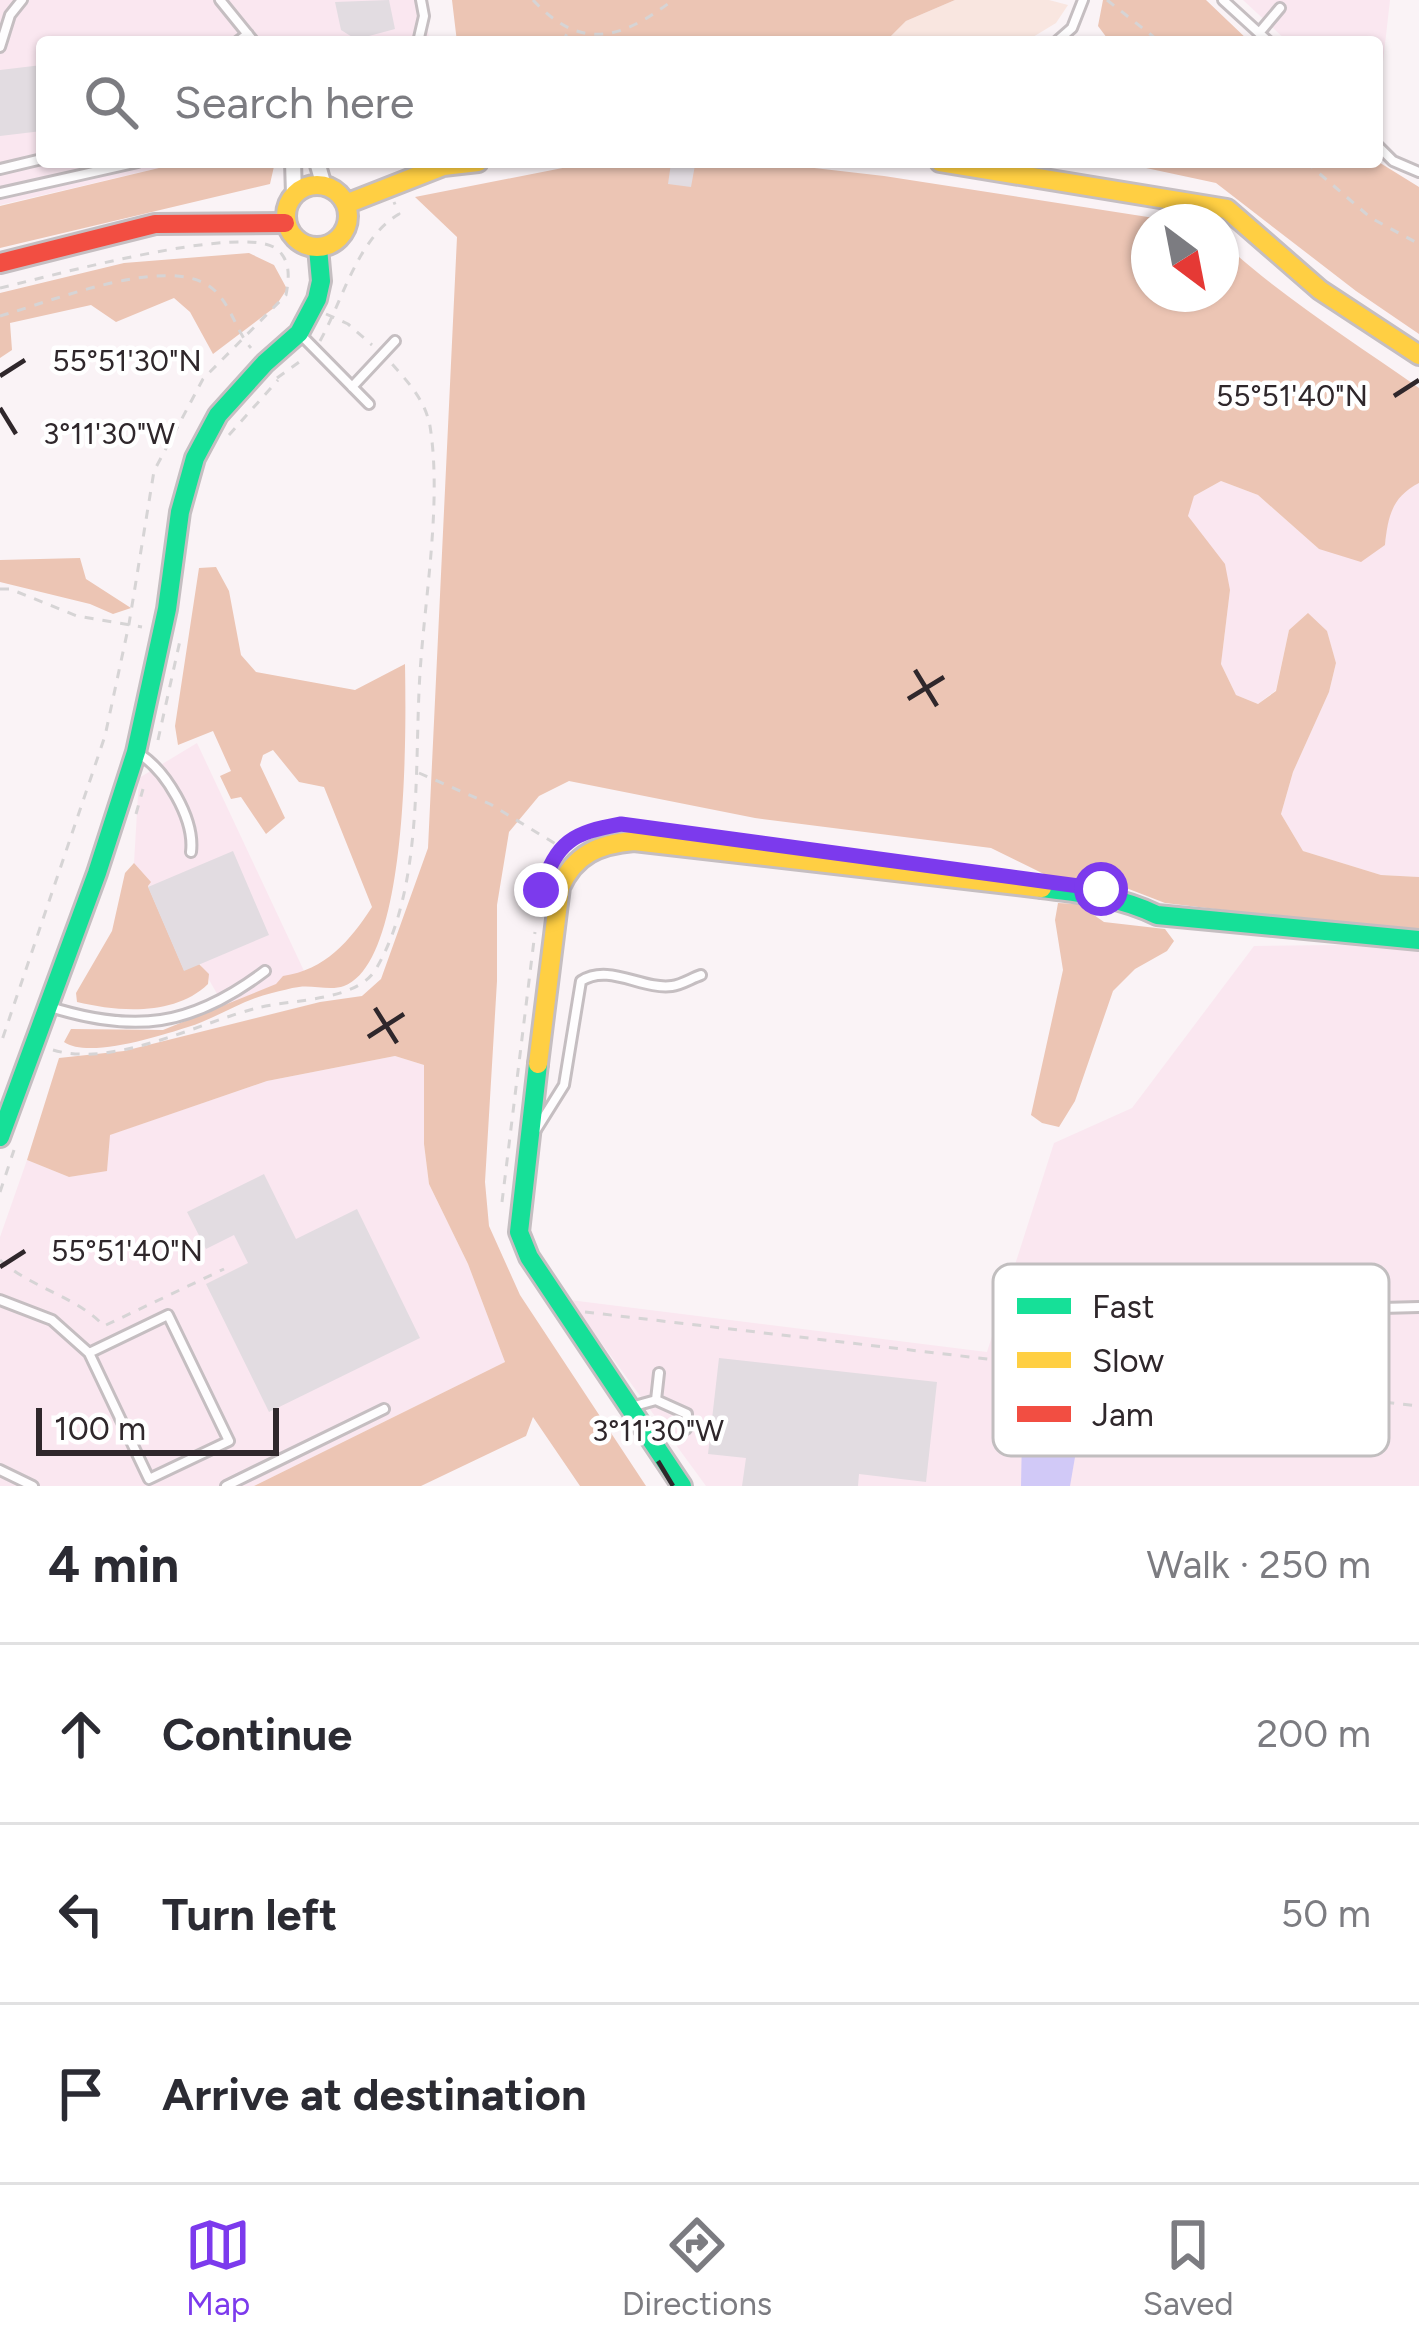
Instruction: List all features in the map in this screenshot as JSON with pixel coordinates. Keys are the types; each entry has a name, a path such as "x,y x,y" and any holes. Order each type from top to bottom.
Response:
{"street":[{"path":"292,168 294,194"},
{"path":"319,168 324,186"},
{"path":"346,204 438,168"},
{"path":"977,168 1226,209 1320,290 1419,355"},
{"path":"308,186 333,189 346,204 348,216 340,238 318,248 297,242 285,223 294,194 308,186"},
{"path":"0,263 155,224 285,223"},
{"path":"0,1137 144,757 180,512 195,458 218,415 298,333 317,299 318,248"},
{"path":"682,1486 529,1257 519,1232 560,887 581,854 604,843 634,841 1100,895 1157,915 1419,940"}],"lane":[{"path":"0,46 10,15 22,0"},
{"path":"220,0 249,36"},
{"path":"419,36 424,16 421,0"},
{"path":"1063,36 1072,28 1083,0"},
{"path":"1223,0 1262,36"},
{"path":"1259,33 1280,8"},
{"path":"1383,151 1419,172"},
{"path":"0,169 36,160"},
{"path":"71,168 72,177"},
{"path":"0,193 112,168"},
{"path":"298,333 369,404"},
{"path":"352,387 395,341"},
{"path":"144,757 164,775 193,840 191,853"},
{"path":"46,1006 98,1022 151,1024 190,1015 239,991 265,971"},
{"path":"527,1145 564,1085 581,981 607,975 672,986 701,975"},
{"path":"0,1300 52,1320 89,1353 149,1479 229,1441 168,1315 89,1353"},
{"path":"1389,1308 1419,1307"},
{"path":"656,1400 659,1373"},
{"path":"630,1407 656,1400 687,1414 686,1429"},
{"path":"226,1486 384,1409"},
{"path":"0,1470 33,1486"}],"path":[{"path":"533,0 571,28 614,34 637,27 673,0"},
{"path":"1107,0 1152,36"},
{"path":"566,36 571,28"},
{"path":"1313,168 1371,218 1419,244"},
{"path":"49,1048 86,1052 160,1039 251,1009 334,993 374,974 407,883 431,529 430,425 410,385 348,324 333,317 379,228 399,214 389,186"},
{"path":"0,288 158,250 203,244 267,244 287,264 286,295 203,379 154,471 105,736 0,1046"},
{"path":"0,316 130,280 174,274 208,285 225,304 243,339 265,363"},
{"path":"221,447 278,380"},
{"path":"0,589 77,616 129,624"},
{"path":"144,757 173,682 182,624"},
{"path":"416,772 490,804 560,847"},
{"path":"545,878 560,847 583,831 602,827"},
{"path":"504,1218 500,1196 538,914"},
{"path":"0,1260 104,1326 224,1269"},
{"path":"571,1315 579,1311 993,1361"},
{"path":"1389,1403 1419,1406"}],"shaded area":[{"path":"0,0 421,0 429,36 36,36 36,168 158,168 0,205"},
{"path":"452,0 955,0 906,21 891,36 456,36"},
{"path":"955,0 1049,0 1068,5 1056,23 1035,36 891,36 906,21"},
{"path":"1103,0 1206,0 1244,36 1106,36 1098,26"},
{"path":"1243,0 1390,0 1383,62 1383,36 1282,36"},
{"path":"1383,165 1419,187 1419,334 1356,291 1216,183 1146,168"},
{"path":"159,168 274,168 270,184 0,248 0,206"},
{"path":"562,168 814,168 1131,214 1131,312 1239,312 1239,257 1419,388 1419,483 1393,508 1385,545 1361,562 1319,549 1258,495 1221,481 1194,496 1188,516 1225,564 1230,590 1221,664 1236,695 1258,704 1276,691 1289,630 1308,613 1327,631 1336,663 1329,692 1293,772 1281,814 1303,851 1381,875 1419,877 1419,933 1165,903 1121,886 1072,883 1048,876 991,848 755,818 569,781 539,796 509,832 497,905 485,1182 489,1226 520,1295 646,1486 580,1486 533,1417 526,1436 421,1486 254,1486 505,1362 468,1264 429,1184 424,1065 395,1056 267,1081 110,1135 107,1171 69,1177 27,1160 59,1058 124,1051 320,1002 362,996 381,979 428,848 457,237 415,197"},
{"path":"249,253 274,265 287,289 275,307 213,354 190,312 174,298 116,322 91,305 10,323 12,350 0,358 0,293 124,263"},
{"path":"1221,481 1258,495 1319,549 1385,545 1388,511 1419,483 1419,877 1381,875 1303,851 1281,814 1336,663 1327,632 1308,614 1289,630 1276,690 1258,704 1236,695 1221,664 1230,590 1187,516 1194,496"},
{"path":"80,558 86,579 131,608 113,614 0,582 0,560"},
{"path":"216,567 229,591 241,655 256,672 355,690 405,664 400,838 382,934 366,968 344,986 289,989 160,1036 106,1047 75,1047 64,1042 71,1029 163,1030 276,984 283,976 324,960 372,907 324,787 299,782 273,750 263,755 260,765 285,818 266,834 241,797 231,799 220,776 231,771 213,731 178,745 175,726 199,568"},
{"path":"197,743 305,973 224,1006 200,964 184,971 134,863 139,778"},
{"path":"134,863 151,882 148,886 184,970 199,964 209,974 208,984 180,1002 146,1009 77,1002 76,993 112,931 125,873"},
{"path":"1058,903 1078,904 1104,922 1165,929 1174,941 1113,991 1075,1101 1059,1127 1031,1115 1063,970 1055,920"},
{"path":"1419,944 1419,1486 706,1486 570,1300 987,1352 993,1333 993,1456 1389,1456 1389,1264 1015,1264 1054,1143 1132,1108 1254,946"},
{"path":"395,1056 424,1065 429,1184 468,1264 505,1362 254,1486 0,1486 0,1237 27,1160 69,1177 107,1170 109,1135 267,1081"},
{"path":"1022,1456 1075,1456 1070,1486 1021,1486"}],"building":[{"path":"389,0 395,29 351,36 341,30 335,2"},
{"path":"36,66 36,132 0,136 0,70"},
{"path":"670,168 694,168 691,187 668,184"},
{"path":"233,851 269,935 184,971 148,887"},
{"path":"264,1174 296,1239 357,1209 420,1338 269,1412 206,1284 248,1263 234,1235 206,1249 187,1212"},
{"path":"719,1358 937,1382 926,1482 859,1474 858,1486 742,1486 746,1458 708,1454"}],"traffic: fast":[{"path":"0,1137 136,752 167,609 180,512 195,458 218,415 299,333 317,299 321,281 318,248"},
{"path":"1042,888 1115,900 1157,915 1419,940"},
{"path":"538,1064 519,1232 529,1257 682,1486"}],"traffic: slow":[{"path":"346,204 438,168"},
{"path":"977,168 1227,209 1320,290 1419,355"},
{"path":"317,185 339,194 348,216 339,238 317,247 295,238 286,216 295,194 317,185"},
{"path":"538,1064 560,887 573,866 599,848 634,841 1042,888"}],"traffic: jam":[{"path":"0,263 155,224 285,223"}],"route":[{"path":"541,890 560,847 583,831 621,824 1101,889"}]}
